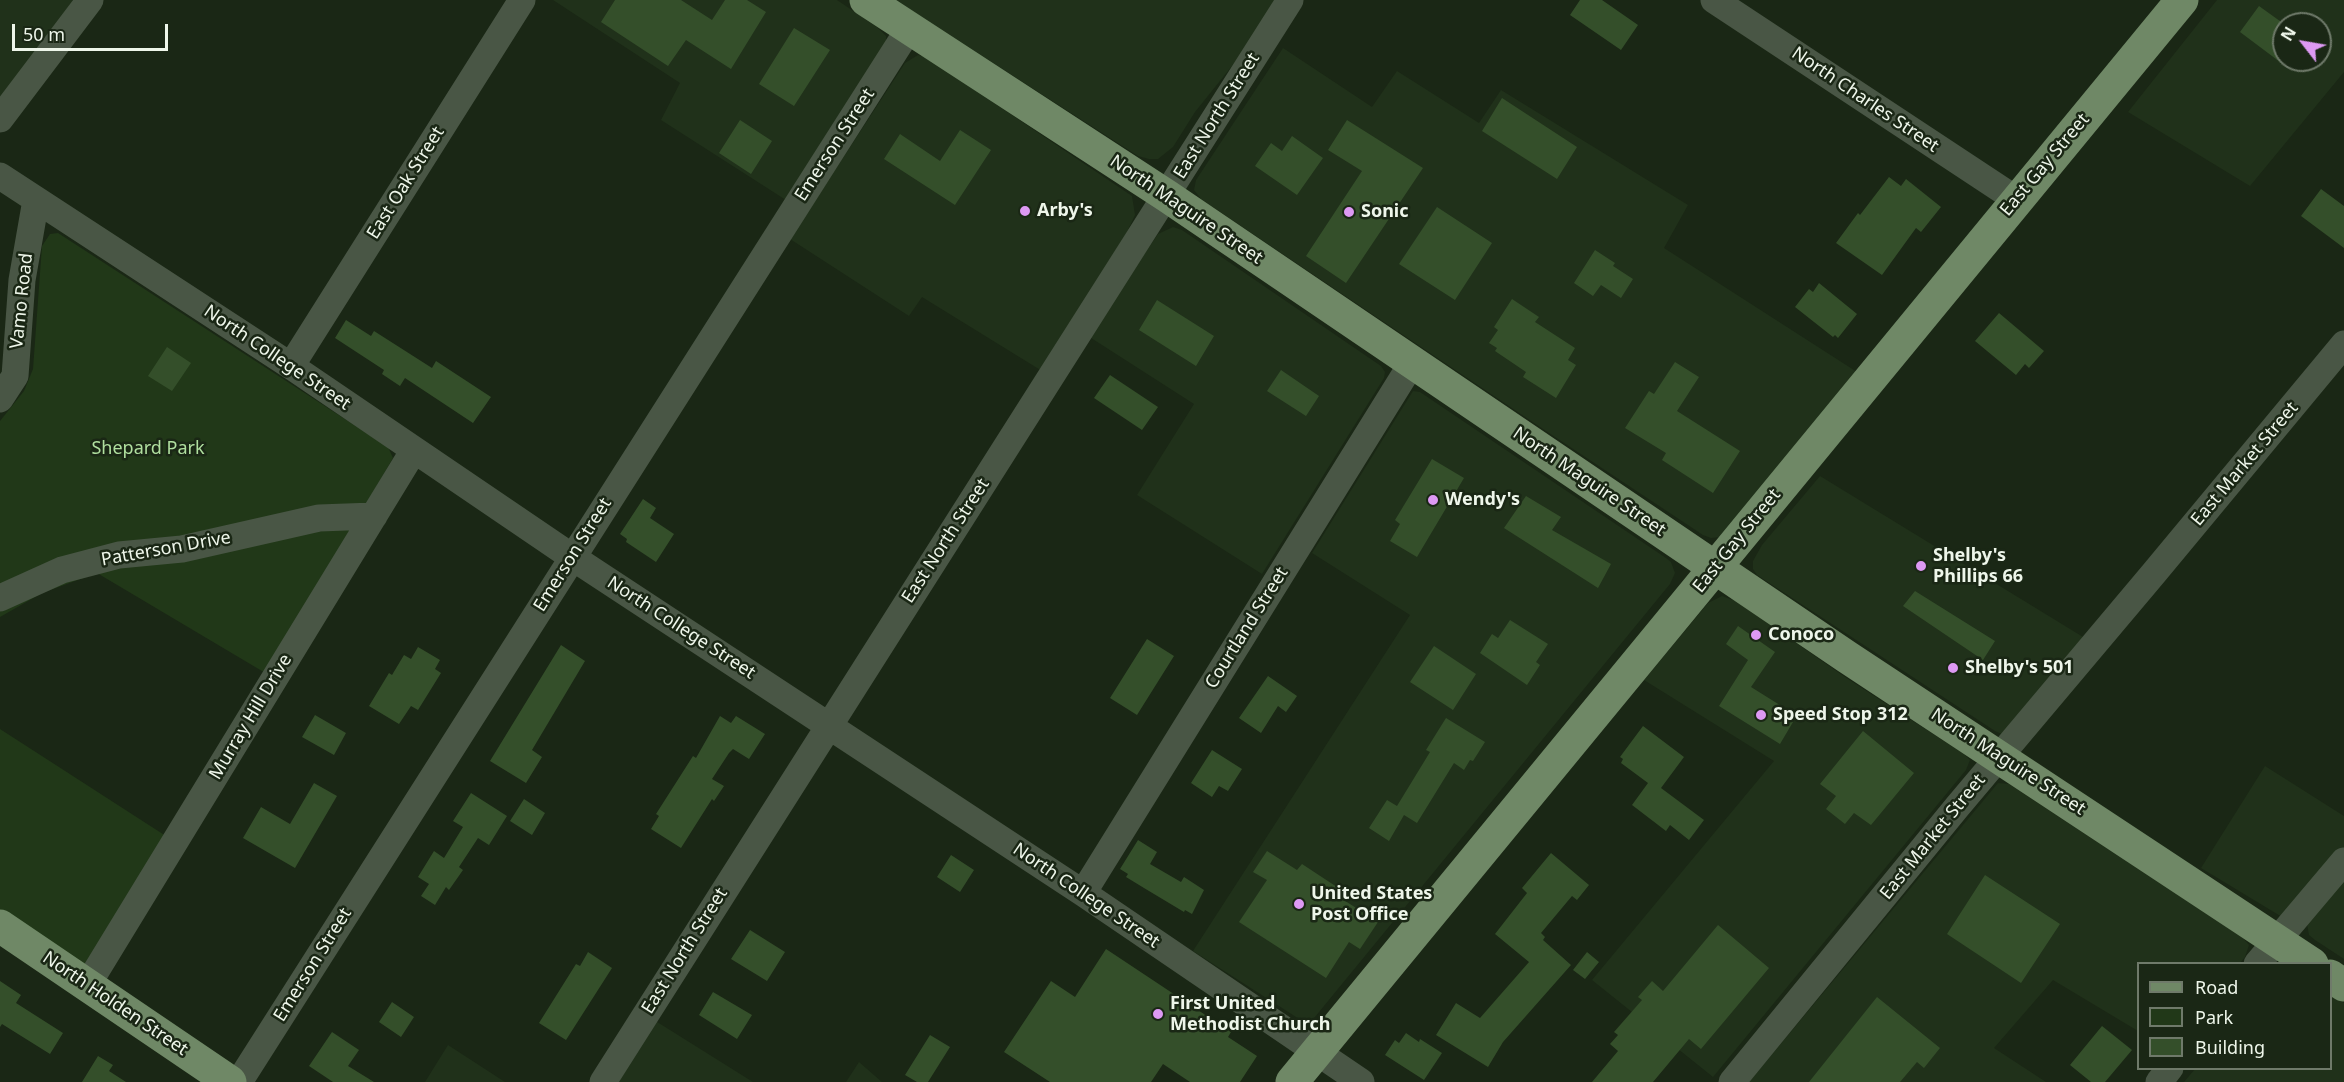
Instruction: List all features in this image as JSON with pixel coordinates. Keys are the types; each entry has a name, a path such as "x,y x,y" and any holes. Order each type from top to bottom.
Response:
{"main road":[{"name":"North Maguire Street","path":"866,0 1167,196 1716,568 2000,756 2268,952 2308,962"},
{"name":"East Gay Street","path":"1292,1082 2182,0"},
{"name":"North Holden Street","path":"0,926 230,1082"}],"street":[{"path":"0,119 90,0"},
{"name":"East Oak Street","path":"291,366 522,0"},
{"name":"East North Street","path":"603,1082 828,724 1290,0"},
{"name":"North Charles Street","path":"1714,0 2016,200"},
{"name":"Emerson Street","path":"239,1082 909,29"},
{"name":"North College Street","path":"0,176 291,366 572,557 1083,893 1361,1082"},
{"name":"Vamo Road","path":"0,399 15,376 22,280 36,200"},
{"name":"East Market Street","path":"1732,1082 2000,756 2344,345"},
{"name":"Courtland Street","path":"1083,893 1412,363"},
{"name":"Murray Hill Drive","path":"87,984 414,450"},
{"name":"Patterson Drive","path":"0,598 62,570 119,555 182,549 319,518 374,516"},
{"path":"2268,952 2344,861"},
{"path":"2159,1082 2168,1070"}],"shaded area":[{"path":"0,0 72,0 76,3 0,103"},
{"path":"553,0 837,0 877,27 886,36 886,45 789,202 661,120 680,83"},
{"path":"895,0 1278,0 1252,41 1195,112 1173,147 1158,159 1149,159 1138,156"},
{"path":"2217,0 2344,0 2344,72 2250,186 2128,112"},
{"path":"1283,48 1372,107 1397,71 1479,123 1501,90 1688,205 1664,248 1857,372 1720,537 1711,538 1703,535 1201,199 1194,190 1196,180"},
{"path":"918,55 926,57 1132,196 1135,215 1127,232 1042,371 922,297 909,316 790,239 905,63"},
{"path":"1173,227 1182,230 1381,366 1385,372 1384,378 1262,574 1137,495 1194,404 1088,336 1158,234"},
{"path":"1413,391 1420,392 1666,558 1671,562 1675,573 1670,584 1307,1024 1193,951 1410,615 1312,553"},
{"path":"1820,476 2088,640 2004,735 1757,575 1753,569 1753,561 1762,545"},
{"path":"1722,596 1736,601 1970,760 1966,770 1713,1077 1592,980 1774,761 1644,680 1708,603"},
{"path":"2265,766 2344,816 2344,855 2287,920 2201,868"},
{"path":"1998,783 2009,784 2243,938 2249,945 2241,962 2137,962 2137,1030 2053,980 1994,1048 2046,1082 1749,1082"},
{"path":"2344,877 2344,959 2309,935 2307,924"},
{"path":"2332,995 2344,1003 2344,1082 2184,1082 2194,1070 2332,1070"},
{"path":"654,1020 753,1082 615,1082"},
{"path":"448,1045 505,1082 425,1082"},
{"path":"859,1062 882,1082 846,1082"}],"green space":[{"name":"Shepard Park","path":"58,233 388,447 393,458 267,674 97,573 42,593 0,617 0,421 24,391 33,369 42,246 50,234"},
{"path":"0,729 169,838 89,964 81,965 0,913"}],"building":[{"path":"615,0 681,0 712,20 725,0 747,0 766,12 731,69 686,40 668,66 601,22"},
{"path":"1580,0 1602,0 1638,25 1621,50 1570,15"},
{"path":"2259,6 2272,15 2272,56 2240,32"},
{"path":"794,28 830,50 794,106 759,84"},
{"path":"1502,98 1577,147 1557,179 1482,131"},
{"path":"740,120 772,141 751,174 719,153"},
{"path":"1347,120 1423,168 1346,283 1306,256 1362,171 1328,150"},
{"path":"960,130 991,150 955,205 884,159 900,134 940,161"},
{"path":"1292,136 1323,158 1297,195 1255,166 1271,143 1282,151"},
{"path":"1889,177 1901,186 1906,179 1941,207 1921,232 1916,228 1882,275 1836,243"},
{"path":"2321,189 2344,206 2344,248 2301,216"},
{"path":"1437,207 1492,243 1455,300 1399,264"},
{"path":"1595,250 1633,279 1621,298 1601,285 1593,296 1574,283"},
{"path":"1819,283 1857,314 1838,338 1835,335 1833,337 1795,307 1809,289 1813,292"},
{"path":"1512,299 1539,317 1535,322 1575,348 1568,360 1576,365 1556,398 1523,377 1526,372 1495,351 1497,348 1489,343 1498,330 1494,327"},
{"path":"1157,300 1214,336 1196,366 1139,330"},
{"path":"1999,313 2044,351 2029,368 2025,364 2016,375 1975,341"},
{"path":"346,320 371,336 374,331 432,368 436,361 491,397 473,423 405,378 400,386 382,374 384,370 335,338"},
{"path":"167,347 191,363 172,391 148,376"},
{"path":"1675,362 1699,377 1677,411 1740,451 1713,493 1662,460 1666,453 1625,428 1649,391 1654,394"},
{"path":"1281,370 1319,396 1306,416 1267,391"},
{"path":"1110,375 1158,407 1142,430 1094,398"},
{"path":"1432,459 1464,478 1417,557 1390,541 1400,524 1395,520"},
{"path":"1526,496 1561,517 1552,530 1611,564 1598,588 1504,528"},
{"path":"643,499 656,508 650,518 674,534 656,562 626,542 627,539 620,534"},
{"path":"1915,591 1995,641 1983,660 1903,606"},
{"path":"1510,620 1548,644 1536,662 1540,665 1527,685 1480,653 1492,634 1498,638"},
{"name":"Speed Stop 312","path":"1738,626 1775,652 1751,687 1791,712 1787,718 1793,722 1780,744 1719,706 1748,660 1726,644"},
{"path":"1147,639 1174,656 1137,715 1110,698"},
{"path":"561,645 585,661 532,750 542,757 526,783 490,761"},
{"path":"1434,646 1476,674 1453,710 1410,682"},
{"path":"418,647 440,660 435,669 441,673 418,710 411,706 399,724 369,706 389,673 392,675 404,655 411,659"},
{"path":"1268,676 1297,696 1286,712 1278,706 1261,733 1239,718"},
{"path":"315,715 346,733 334,755 302,737"},
{"path":"720,716 731,723 736,716 765,734 749,759 733,749 729,753 712,779 724,786 714,801 712,799 681,848 651,829 659,816 656,814 693,756 696,758"},
{"path":"1446,718 1485,742 1473,761 1470,760 1464,770 1454,763 1417,823 1404,815 1389,841 1369,828 1387,800 1397,806 1430,752 1426,750"},
{"path":"1643,726 1684,757 1661,788 1704,820 1689,840 1670,825 1666,831 1632,805 1648,783 1621,763 1623,759 1620,757"},
{"path":"1863,731 1914,773 1871,825 1854,813 1845,824 1826,809 1836,796 1820,784"},
{"path":"1212,750 1242,769 1228,791 1219,786 1212,797 1191,783"},
{"path":"314,783 337,796 295,868 243,838 261,807 290,824"},
{"path":"471,793 507,816 489,845 478,838 459,867 463,870 449,890 446,887 435,905 421,896 429,884 418,877 434,851 444,858 463,827 453,821"},
{"path":"524,799 545,813 532,835 510,821"},
{"path":"1138,840 1157,852 1150,864 1181,882 1184,877 1204,890 1192,914 1185,910 1184,912 1126,877 1128,874 1120,869"},
{"path":"1267,851 1297,870 1302,864 1343,891 1339,897 1378,922 1360,949 1349,942 1326,978 1239,922 1267,880 1253,872"},
{"path":"1551,853 1589,885 1577,900 1572,896 1541,933 1545,937 1543,940 1571,965 1503,1042 1488,1067 1436,1035 1456,1003 1480,1018 1529,962 1495,934 1527,893 1522,888"},
{"path":"951,855 974,870 960,892 937,877"},
{"path":"1985,875 2060,924 2021,983 1947,934"},
{"path":"1718,925 1769,968 1701,1049 1689,1039 1653,1082 1592,1082 1618,1051 1610,1044 1618,1035 1614,1032 1642,1000 1638,997 1652,981 1663,991"},
{"path":"750,930 785,952 767,981 731,959"},
{"path":"1106,949 1231,1032 1228,1037 1257,1056 1240,1082 1190,1082 1163,1064 1151,1082 1050,1082 1004,1052 1051,981 1075,997"},
{"path":"588,952 612,968 566,1040 539,1023 576,964 580,966"},
{"path":"1587,952 1599,962 1585,979 1573,970"},
{"path":"0,981 21,995 16,1003 63,1033 50,1054 2,1024 0,1027"},
{"path":"713,992 752,1015 737,1039 699,1015"},
{"path":"1877,997 1940,1048 1924,1068 1917,1062 1900,1082 1809,1082"},
{"path":"392,1002 414,1017 401,1037 379,1022"},
{"path":"2102,1026 2132,1050 2105,1082 2091,1082 2070,1065"},
{"path":"332,1032 359,1050 348,1066 374,1082 333,1082 309,1066"},
{"path":"1406,1033 1442,1053 1424,1080 1385,1055 1395,1040 1399,1043"},
{"path":"930,1035 950,1047 928,1082 917,1082 905,1075"},
{"path":"98,1056 113,1065 109,1071 126,1082 82,1082"}],"place":[{"name":"Arby's","path":"1025,211"},
{"name":"Sonic","path":"1349,212"},
{"name":"Wendy's","path":"1433,500"},
{"name":"Shelby's Phillips 66","path":"1921,566"},
{"name":"Conoco","path":"1756,635"},
{"name":"Shelby's 501","path":"1953,668"},
{"name":"Speed Stop 312","path":"1761,715"},
{"name":"United States Post Office","path":"1299,904"},
{"name":"First United Methodist Church","path":"1158,1014"}]}
